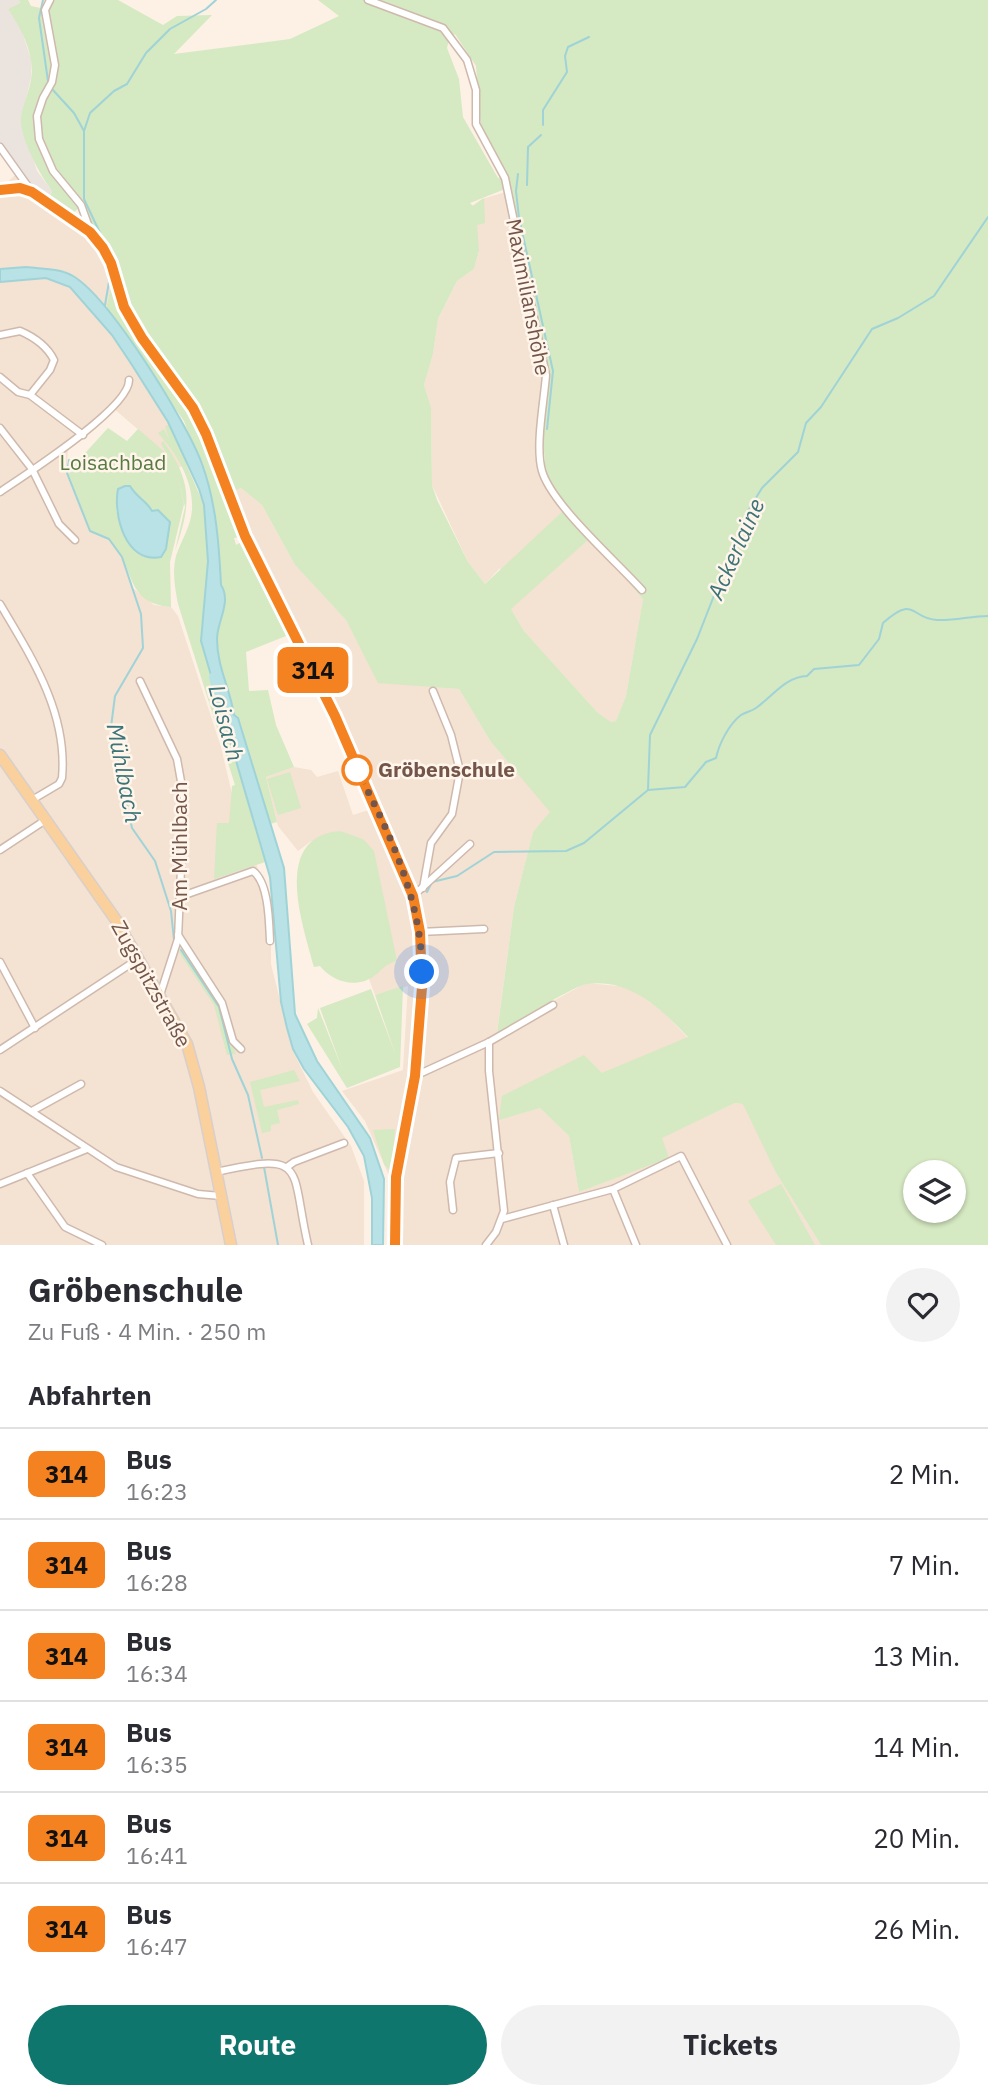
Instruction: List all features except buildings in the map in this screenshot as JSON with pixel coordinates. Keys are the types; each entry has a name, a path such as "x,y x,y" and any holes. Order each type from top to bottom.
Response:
{"main road":[{"name":"Zugspitzstraße","path":"0,756 116,920 160,996 192,1060 231,1245"}],"street":[{"path":"50,0 45,10 55,65 37,116 39,139 53,171 81,205 90,232"},
{"name":"Maximilianshöhe","path":"368,0 443,28 460,48 474,78 476,124 505,178 546,375 541,469 548,485 564,506 642,590"},
{"path":"0,147 32,192"},
{"path":"0,190 20,188 32,192 70,216 90,232 103,248 111,263 124,307 202,425 236,516 335,716 413,896 420,932 422,987 415,1076 396,1177 395,1245"},
{"path":"70,216 81,205"},
{"path":"0,335 20,331 38,341 52,355 54,360 50,370 30,395"},
{"path":"0,377 18,392 30,395 82,435"},
{"path":"0,492 82,435 122,399 129,380"},
{"path":"0,428 32,469 59,524 75,540"},
{"path":"0,604 50,696 62,732 62,778 59,784 32,800"},
{"name":"Am Mühlbach","path":"140,681 182,776 178,937 160,996"},
{"path":"423,888 431,843 455,807 460,771 451,735 433,691"},
{"path":"0,850 47,819"},
{"path":"413,896 470,844"},
{"path":"181,896 253,870 257,872 267,907 270,941"},
{"path":"420,932 484,929"},
{"name":"Am Mühlbach","path":"178,937 222,1003 233,1041 242,1049"},
{"path":"0,1050 138,959"},
{"path":"0,962 35,1028"},
{"path":"415,1076 489,1042 552,1005"},
{"path":"486,1245 504,1211 489,1071 489,1042"},
{"path":"32,1111 81,1084"},
{"path":"0,1091 116,1167 146,1179 213,1197 221,1196"},
{"path":"287,1167 293,1162 344,1143"},
{"path":"0,1184 87,1149"},
{"path":"453,1210 450,1181 456,1158 499,1153"},
{"path":"502,1219 613,1189 681,1156 727,1245"},
{"path":"216,1172 277,1162 287,1167 295,1178 308,1245"},
{"path":"27,1173 65,1227 102,1245"},
{"path":"613,1189 636,1245"},
{"path":"553,1205 564,1245"}],"shaded area":[{"path":"0,0 19,0 20,3 8,9 20,26 31,59 31,78 21,119 37,171 52,191 49,202 32,192 0,147"},
{"path":"19,171 32,192 90,232 114,273 106,309 94,293 26,267 0,269 0,190"},
{"path":"506,192 543,375 540,476 643,599 626,696 616,721 611,722 597,712 524,631 511,609 500,568 485,584 468,562 432,485 431,407 424,385 433,354 438,319 457,281 474,269 479,252 472,206 482,199"},
{"path":"46,278 70,287 112,335 168,422 188,464 175,469 141,432 112,407 68,445 67,473 90,531 109,539 122,557 133,588 154,605 171,607 178,616 221,747 232,794 271,906 271,964 292,1049 313,1092 351,1146 364,1181 364,1245 0,1245 0,282"},
{"path":"241,488 262,505 295,565 346,620 378,682 459,689 491,742 551,812 533,832 514,907 497,1032 586,983 628,987 661,1010 688,1038 499,1119 540,1108 569,1136 579,1192 668,1158 661,1138 735,1103 744,1104 776,1173 821,1245 389,1245 390,1178 365,1121 342,1091 403,1070 408,986 375,995 369,979 385,964 396,961 363,839 339,831 310,842 298,851 278,826 266,777 294,767 311,770 317,777 338,771 353,815 372,809 335,716 228,494"}],"green space":[{"path":"19,0 28,0 31,6 45,9 50,0 118,0 163,25 177,16 212,15 174,54 290,39 339,16 318,0 988,0 988,1245 821,1245 776,1173 743,1104 735,1103 662,1138 669,1158 579,1192 569,1136 540,1108 499,1120 502,1096 584,1055 602,1073 688,1037 644,998 631,991 603,983 580,986 497,1033 514,907 533,832 550,812 491,742 459,689 378,683 346,620 295,565 262,505 241,488 225,495 241,537 234,538 236,545 243,541 291,634 246,652 249,691 268,690 276,725 294,767 266,777 277,822 270,824 238,718 234,715 219,659 217,638 225,598 221,584 213,501 184,421 106,309 114,273 90,232 81,206 70,216 49,202 52,191 36,166 21,125 31,80 31,61 22,34 8,9 20,3","holes":["455,34 476,66 481,129 510,183 548,381 543,442 545,460 540,476 563,511 485,584 468,562 432,485 431,407 424,385 433,354 438,319 457,281 474,269 479,251 477,225 485,223 484,198 473,206 470,203 505,189 503,177 498,178 463,117 459,79 447,48 449,39","590,538 643,599 626,696 616,721 611,722 597,712 524,631 511,609"]},
{"path":"169,425 204,505 208,561 201,641 265,862 214,879 217,823 229,823 232,786 235,785 178,604 174,580 175,562 190,522 192,499 182,468 158,433 164,429 169,439 165,426"},
{"name":"Loisachbad","path":"108,428 127,441 138,429 167,454 161,444 163,441 180,469 186,494 186,507 184,520 175,551 185,507 177,473 184,504 170,562 171,607 145,599 110,541 90,531 67,473","holes":["132,490 132,494 170,522 166,549 125,538 116,510"]},
{"path":"290,772 301,808 278,815 267,779"},
{"path":"340,831 363,839 374,851 397,961 367,980 352,983 338,980 320,966 314,967 299,907 297,885 299,865 305,849 319,837"},
{"path":"182,944 216,996 236,1054 227,1055 214,1005 179,952"},
{"path":"403,986 400,1067 347,1088 307,1024 317,1018 318,1008 343,1071 320,1008 371,989 396,1056 375,995"},
{"path":"294,1070 300,1081 260,1090 264,1107 298,1100 299,1104 277,1110 280,1123 271,1125 271,1131 262,1133 250,1082"},
{"path":"395,1129 391,1172 384,1164 373,1130"},
{"path":"781,1184 815,1245 776,1245 748,1201"}],"water":[{"path":"26,267 68,273 89,289 107,309 146,362 181,420 202,464 214,508 221,585 225,598 217,639 219,659 234,715 238,718 284,868 295,1014 317,1061 370,1138 384,1179 383,1245 372,1245 372,1198 364,1156 348,1127 304,1069 293,1049 287,1028 281,1002 270,877 201,641 208,561 204,505 199,489 168,422 132,365 112,335 70,287 46,278 0,282 0,269"},
{"path":"130,486 152,511 158,510 170,522 166,549 161,557 138,553 124,535 117,499 118,489"}],"waterway":[{"path":"43,0 39,18 48,81"},
{"path":"108,250 84,199 84,131 90,113 114,91 127,84 146,53 170,29 206,9 216,0"},
{"path":"543,125 543,110 567,72 565,56 568,47 589,37"},
{"path":"52,89 74,113 84,131"},
{"path":"527,185 528,147 541,135"},
{"path":"518,174 516,191 519,218 553,371 547,429"},
{"name":"Ackerlaine","path":"648,789 650,735 697,639 746,514 762,488 798,452 806,423 821,407 872,329 898,318 934,296 988,217"},
{"path":"105,305 109,282 107,263"},
{"name":"Mühlbach","path":"69,460 67,473 90,531 109,539 122,557 141,614 143,648 115,696 111,727 132,828 155,861 171,911 174,940"},
{"path":"427,892 432,882 457,876 494,852 566,851 584,843 648,790 685,787 706,762 716,758 725,735 741,715 756,708 786,683 807,676 814,669 859,665 879,639 883,623 901,610 912,610 937,620 988,616"},
{"name":"Loisach","path":"214,677 223,712"},
{"name":"Mühlbach","path":"181,950 219,1007 232,1059 248,1095 262,1158"},
{"name":"Mühlbach","path":"264,1167 278,1245"}],"bus line":[{"name":"314","path":"0,190 20,188 32,192 70,216 90,232 103,248 111,263 124,307 142,338 193,408 206,434 245,536 335,716 413,896 420,932 421,1009 415,1076 396,1177 395,1245"}],"place":[{"name":"Gröbenschule","path":"357,770"}],"route":[{"path":"357,770 413,896 420,932 422,972"}]}
